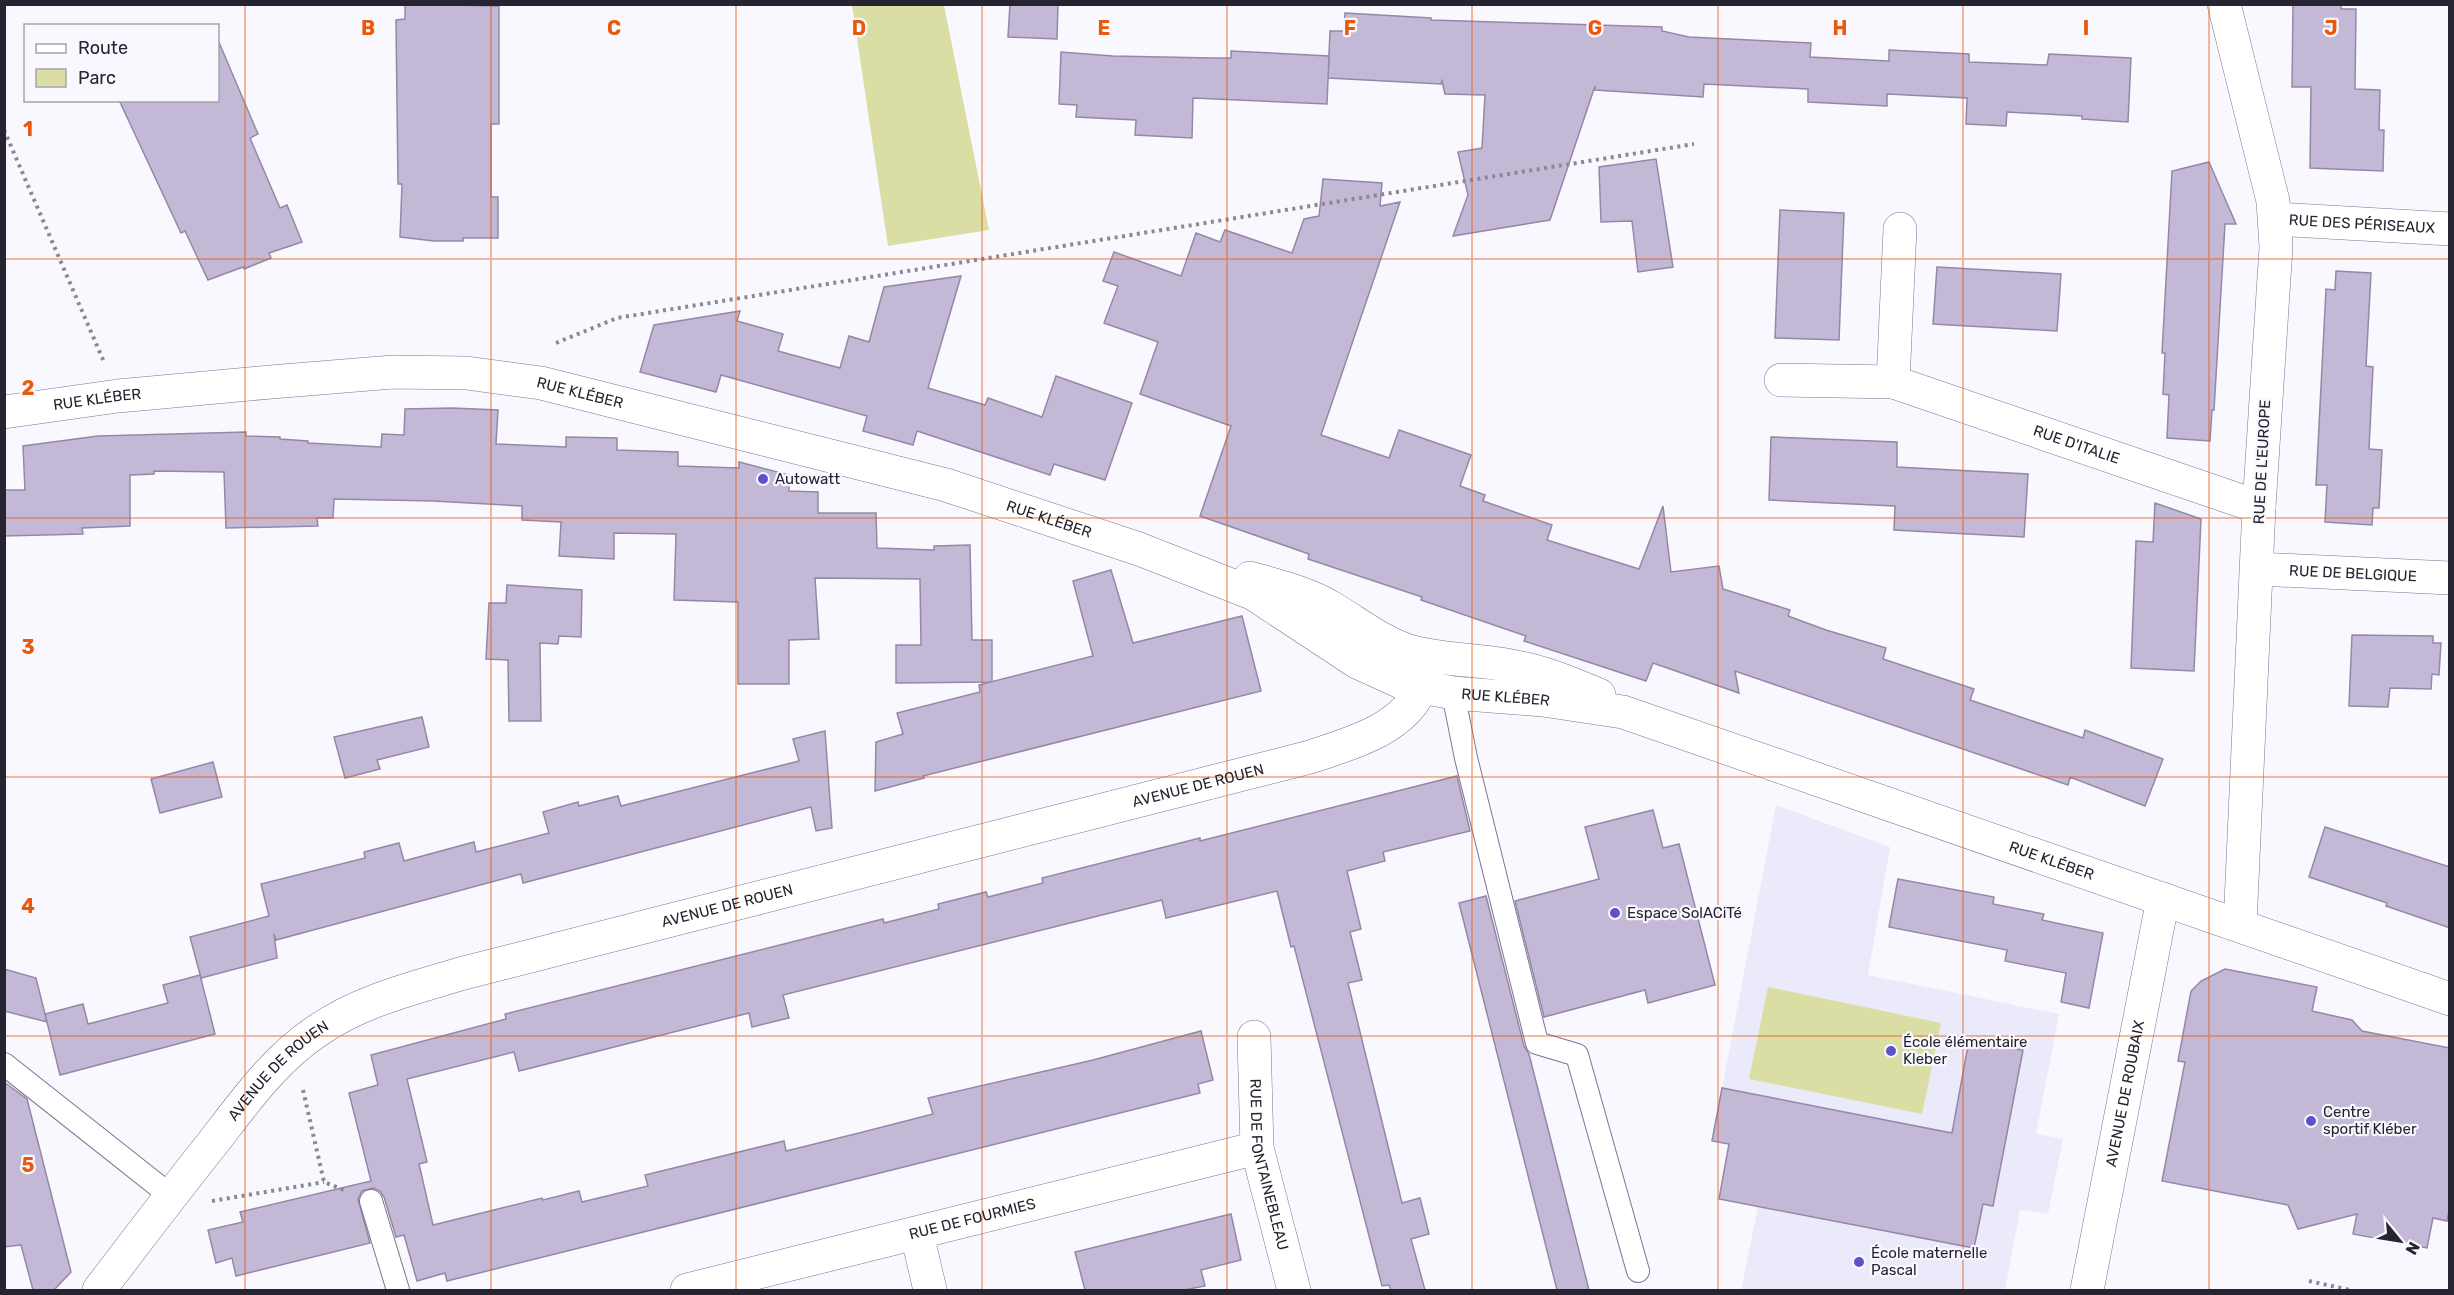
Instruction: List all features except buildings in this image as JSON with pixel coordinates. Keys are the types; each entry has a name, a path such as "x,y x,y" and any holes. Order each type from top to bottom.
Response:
{"street":[{"name":"RUE DE L'EUROPE","path":"2224,4 2273,201 2275,219 2274,279 2259,507 2240,925"},
{"name":"RUE DES PÉRISEAUX","path":"2275,219 2450,229"},
{"path":"1893,382 1900,229"},
{"name":"RUE KLÉBER","path":"4,412 118,396 393,372 447,372 502,377 556,387 946,485 1138,549 1254,594 1357,662 1390,678 1453,693 1581,705 1623,712 2450,999"},
{"name":"RUE D'ITALIE","path":"1781,380 1893,382 2259,507"},
{"name":"RUE KLÉBER","path":"1138,549 1294,591 1332,608 1380,639 1410,651 1429,656 1514,666 1535,671 1607,698 1653,722"},
{"name":"RUE DE BELGIQUE","path":"2257,569 2450,578"},
{"name":"AVENUE DE ROUEN","path":"99,1290 164,1203 272,1068 317,1030 348,1012 380,999 460,974 1310,757 1347,744 1389,724 1412,703 1421,687 1429,656"},
{"name":"AVENUE DE ROUBAIX","path":"2087,1290 2163,899"},
{"name":"RUE DE FONTAINEBLEAU","path":"1254,1037 1257,1148 1294,1290"},
{"name":"RUE DE FOURMIES","path":"687,1290 1257,1148"},
{"path":"917,1234 930,1290"}],"lane":[{"path":"1453,693 1466,758 1537,1043 1577,1055 1638,1271"},
{"path":"4,1064 164,1203"},
{"path":"371,1201 398,1290"}],"path":[{"path":"4,130 118,396"},
{"path":"556,343 617,318 1694,144"},
{"path":"293,1049 324,1182"},
{"path":"164,1203 324,1182 371,1201"},
{"path":"2309,1281 2350,1290"}],"shaded area":[{"name":"École élémentaire Kleber","path":"1776,805 1890,847 1868,975 2059,1014 2036,1134 2063,1139 2048,1214 2020,1210 2005,1290 1741,1290 1758,1207 1719,1199 1729,1144 1712,1141"}],"green space":[{"path":"852,5 944,5 989,230 888,246"},
{"path":"1768,987 1941,1023 1922,1114 1749,1079"}],"place":[{"name":"Autowatt","path":"763,479"},
{"name":"Espace SolACiTé","path":"1615,913"},
{"name":"École élémentaire Kleber","path":"1891,1051"},
{"name":"Centre sportif Kléber","path":"2311,1121"},
{"name":"École maternelle Pascal","path":"1859,1262"}]}
